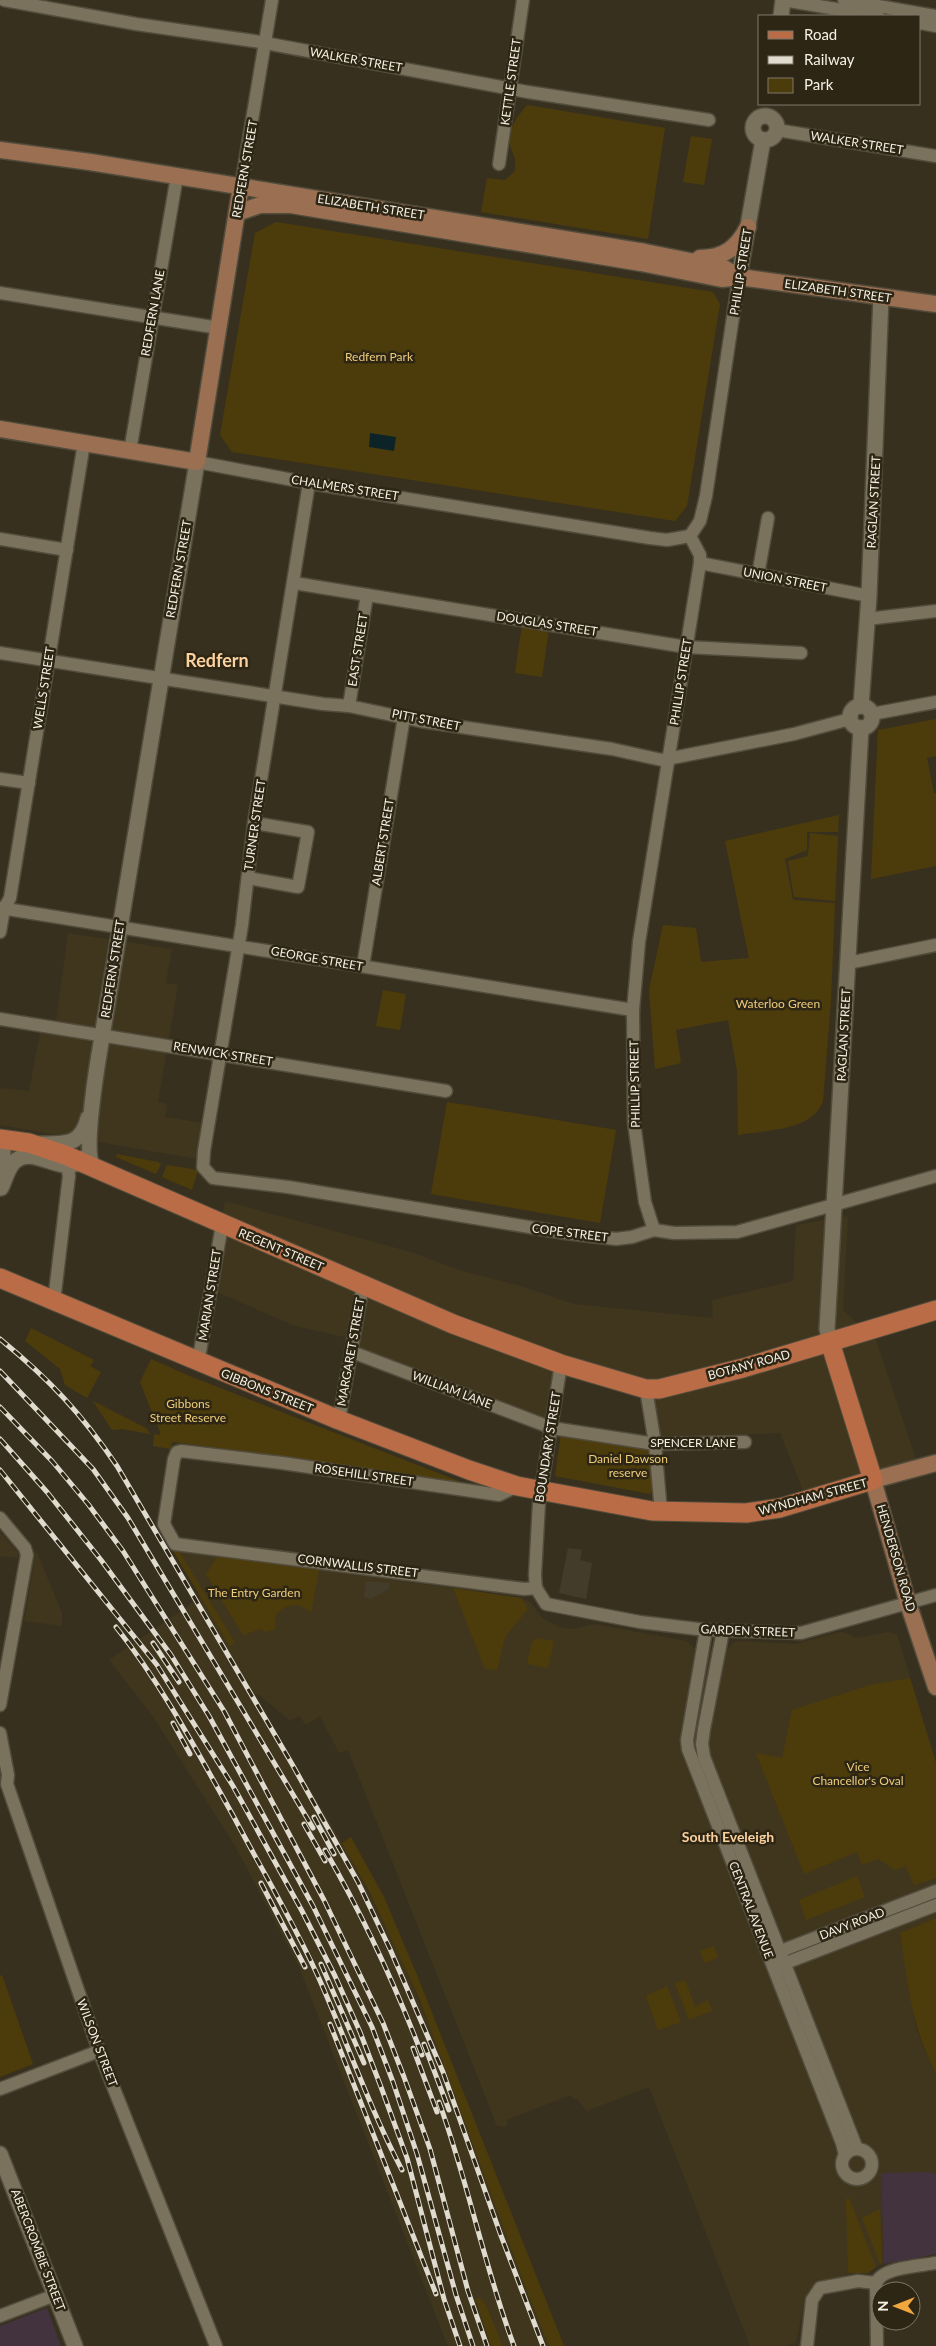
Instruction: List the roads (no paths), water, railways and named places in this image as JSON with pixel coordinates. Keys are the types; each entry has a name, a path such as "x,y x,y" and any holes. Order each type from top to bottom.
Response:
{"main road":[{"name":"ELIZABETH STREET","path":"0,150 241,186 682,260 724,268 740,277"},
{"name":"REDFERN STREET","path":"197,462 241,186"},
{"name":"ELIZABETH STREET","path":"237,213 260,205 291,205 641,263 722,279 740,277 936,304"},
{"path":"682,260 715,258 723,255 737,245 748,227"},
{"name":"CHALMERS STREET","path":"0,429 197,462"},
{"name":"REGENT STREET","path":"0,1140 29,1143 453,1324 561,1364"},
{"name":"GIBBONS STREET","path":"0,1278 339,1420 470,1470 517,1486 540,1491"},
{"name":"BOTANY ROAD","path":"561,1364 646,1389 668,1387 936,1310"},
{"name":"HENDERSON ROAD","path":"830,1342 873,1480 908,1603 936,1687"},
{"name":"WYNDHAM STREET","path":"540,1491 661,1512 764,1512 936,1463"}],"street":[{"name":"WALKER STREET","path":"4,0 136,24 266,43 509,88 709,120"},
{"name":"REDFERN STREET","path":"241,186 272,0"},
{"name":"KETTLE STREET","path":"499,164 523,0"},
{"path":"781,15 783,0 872,15"},
{"path":"844,0 936,16"},
{"path":"921,23 936,26"},
{"path":"767,110 776,123 777,130 771,139 763,140 754,134 752,127 767,110"},
{"name":"WALKER STREET","path":"777,130 936,156"},
{"name":"PHILLIP STREET","path":"654,1230 645,1202 634,1123 633,1010 639,942 700,563 700,555 690,536 700,521 706,496 763,140"},
{"name":"REDFERN LANE","path":"130,450 176,176"},
{"path":"0,293 219,328"},
{"name":"RAGLAN STREET","path":"866,710 867,620 881,297"},
{"name":"WELLS STREET","path":"0,932 2,908 10,898 84,443"},
{"name":"REDFERN STREET","path":"54,1301 69,1176 80,1165 90,1138 91,1108 102,1035 197,462"},
{"name":"CHALMERS STREET","path":"197,462 309,483 650,538 667,540 690,536"},
{"name":"TURNER STREET","path":"203,1167 238,946 254,823 309,483"},
{"path":"758,575 768,518"},
{"path":"0,539 67,550"},
{"name":"UNION STREET","path":"700,563 869,596"},
{"name":"DOUGLAS STREET","path":"294,583 686,647 801,653"},
{"name":"EAST STREET","path":"349,706 367,595"},
{"path":"867,620 936,611"},
{"name":"PITT STREET","path":"0,653 349,706 420,721 669,759 855,723"},
{"path":"855,723 854,708 866,710 936,702"},
{"name":"ALBERT STREET","path":"363,966 404,717"},
{"name":"RAGLAN STREET","path":"830,1342 827,1329 848,962 855,723"},
{"path":"0,779 29,783"},
{"path":"248,878 298,887 308,832 254,823"},
{"name":"GEORGE STREET","path":"2,908 633,1010"},
{"path":"848,962 936,945"},
{"name":"RENWICK STREET","path":"0,1019 446,1091"},
{"path":"29,1143 62,1144 73,1141 84,1129 91,1108"},
{"path":"0,1140 3,1151 1,1192"},
{"path":"1,1192 11,1166 21,1158 34,1156 80,1165"},
{"name":"COPE STREET","path":"203,1167 213,1178 288,1187 586,1236 632,1237 654,1230 674,1233 737,1232 936,1176"},
{"name":"MARIAN STREET","path":"190,1359 200,1352 222,1225"},
{"name":"MARGARET STREET","path":"339,1420 363,1284"},
{"name":"WILLIAM LANE","path":"352,1352 552,1428"},
{"name":"BOUNDARY STREET","path":"536,1588 535,1574 540,1491 552,1428 561,1364"},
{"path":"646,1389 655,1444 661,1512"},
{"name":"SPENCER LANE","path":"552,1428 655,1444 745,1442"},
{"name":"ROSEHILL STREET","path":"180,1545 175,1544 164,1524 174,1459 177,1452 181,1451 499,1494 517,1486"},
{"path":"0,1518 25,1548 27,1555 0,1705"},
{"name":"CORNWALLIS STREET","path":"180,1545 524,1589 536,1588"},
{"name":"GARDEN STREET","path":"536,1588 543,1602 558,1608 640,1622 723,1632 794,1634 936,1595"},
{"name":"CENTRAL AVENUE","path":"706,1630 687,1740 688,1749 857,2149"},
{"name":"CENTRAL AVENUE","path":"723,1632 704,1729 702,1744 704,1757 845,2155"},
{"name":"WILSON STREET","path":"0,1734 8,1775 3,1785 100,2051 216,2346"},
{"name":"DAVY ROAD","path":"776,1959 873,1922 936,1891"},
{"name":"DAVY ROAD","path":"873,1922 936,1905"},
{"path":"0,2090 100,2051"},
{"path":"857,2149 867,2153 871,2163 868,2173 863,2177 852,2178 846,2175 842,2165 845,2155 850,2150 857,2149"},
{"name":"ABERCROMBIE STREET","path":"0,2154 75,2346"},
{"path":"877,2281 886,2272 936,2263"},
{"path":"807,2346 812,2300 820,2288 858,2281 871,2282"},
{"path":"0,2316 55,2295"},
{"path":"877,2331 877,2346"}],"water":[{"path":"370,433 396,437 394,451 369,447"}],"railway":[{"path":"0,1339 50,1383 64,1398 91,1430 117,1466 292,1764 358,1882 390,1949 443,2072 500,2233 543,2346"},
{"path":"0,1371 93,1469 128,1518 313,1828"},
{"path":"0,1407 52,1461 88,1504 123,1551 224,1711 324,1900 383,2023 404,2077 430,2149 468,2291 487,2346"},
{"path":"0,1439 47,1492 101,1560 171,1655 209,1716 313,1906 372,2027 393,2082 417,2154 456,2295 473,2346"},
{"path":"0,1470 157,1665 233,1786 302,1911 335,1976 360,2032 407,2158 444,2299 460,2346"},
{"path":"116,1627 165,1696 290,1921 321,1983 369,2100 402,2170"},
{"path":"153,1643 179,1682"},
{"path":"173,1723 190,1754"},
{"path":"314,1817 334,1854"},
{"path":"304,1824 325,1861"},
{"path":"325,1850 378,1951 422,2055"},
{"path":"261,1883 305,1967"},
{"path":"321,1964 364,2063"},
{"path":"330,2024 436,2294"},
{"path":"424,2044 449,2110"},
{"path":"413,2048 437,2112"},
{"path":"439,2102 459,2163 503,2316 514,2346"}],"district":[{"name":"Redfern","path":"217,661"},
{"name":"South Eveleigh","path":"728,1837"}],"park label":[{"name":"Redfern Park","path":"379,357"},
{"name":"Waterloo Green","path":"778,1004"},
{"name":"Gibbons Street Reserve","path":"188,1411"},
{"name":"Daniel Dawson reserve","path":"628,1466"},
{"name":"The Entry Garden","path":"254,1593"},
{"name":"Vice Chancellor's Oval","path":"858,1774"}]}
